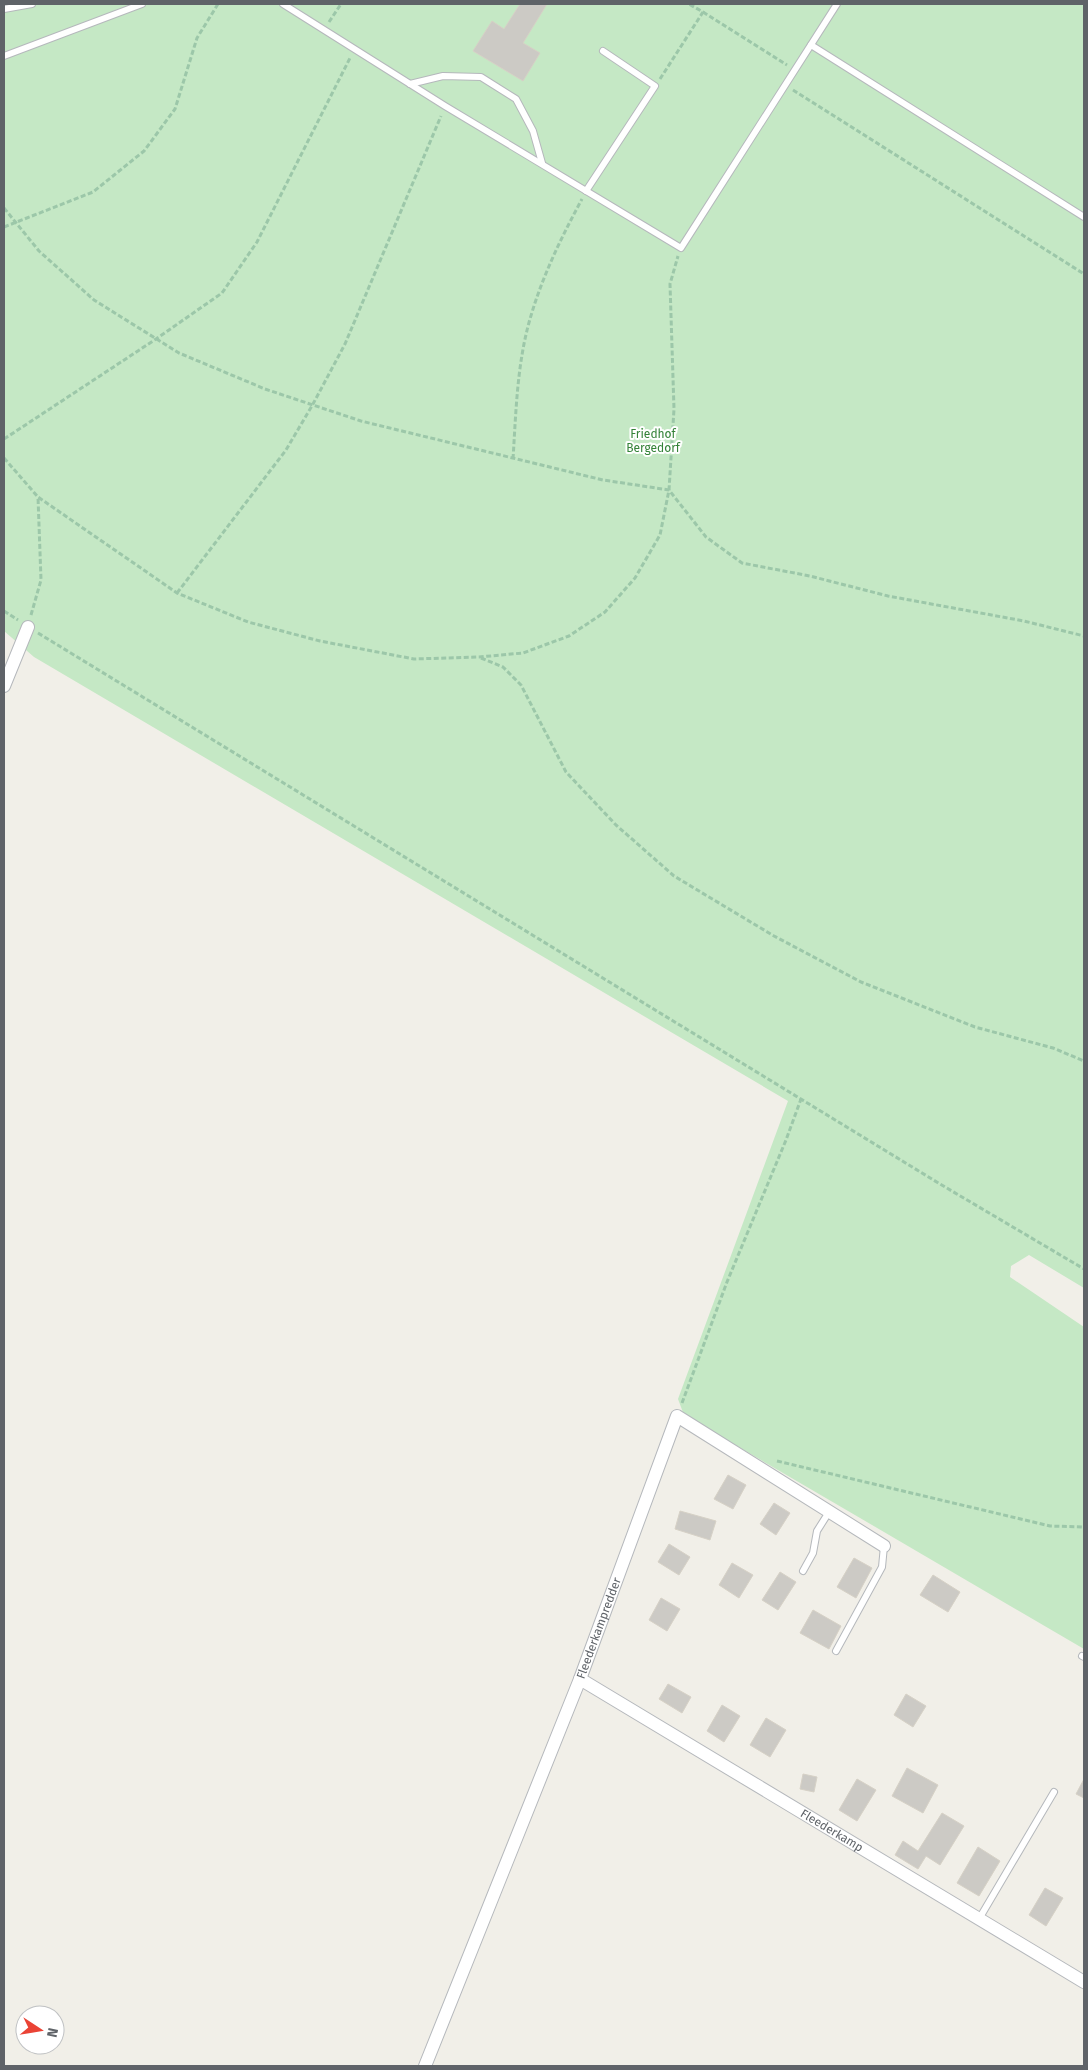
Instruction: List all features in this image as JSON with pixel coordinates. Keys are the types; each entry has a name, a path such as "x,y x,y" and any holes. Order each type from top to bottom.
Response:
{"street":[{"path":"4,686 28,627"},
{"path":"677,1416 884,1546"},
{"name":"Fleederkampredder","path":"425,2066 580,1679 677,1416"},
{"name":"Fleederkamp","path":"580,1679 1084,1982"}],"lane":[{"path":"4,9 32,4"},
{"path":"4,56 142,4"},
{"path":"283,4 445,106 681,248 837,4"},
{"path":"811,45 1084,217"},
{"path":"586,191 655,86 603,51"},
{"path":"410,84 443,76 481,77 516,100 533,131 542,163"},
{"path":"803,1571 813,1553 817,1531 829,1512"},
{"path":"836,1651 882,1567 884,1546"},
{"path":"979,1919 1054,1792"}],"path":[{"path":"4,227 16,224 93,192 144,151 175,109 197,38 218,4"},
{"path":"325,29 341,4"},
{"path":"689,4 796,70"},
{"path":"655,86 703,12"},
{"path":"4,439 222,293 257,242 355,48"},
{"path":"786,86 1084,274"},
{"path":"177,593 286,450 313,404 345,344 445,106"},
{"path":"513,459 518,385 530,319 555,248 586,191"},
{"path":"4,208 39,251 94,300 179,353 264,389 361,421 603,480 668,490 706,537 742,562 810,576 888,596 1024,621 1084,636"},
{"path":"4,458 38,497 177,593 248,622 320,641 414,659 478,657 523,653 569,636 605,612 635,578 660,535 668,490 674,409 670,284 681,248"},
{"path":"38,497 41,580 28,627 801,1099 1084,1269"},
{"path":"478,657 503,667 521,685 566,772 616,825 674,876 774,936 861,982 975,1027 1053,1048 1084,1061"},
{"path":"677,1416 727,1282 801,1099"},
{"path":"769,1459 1050,1526 1084,1527"}],"green space":[{"name":"Friedhof Bergedorf","path":"4,4 1084,4 1084,1288 1029,1255 1011,1266 1010,1277 1084,1327 1084,1649 684,1415 678,1399 788,1101 34,657 4,631"}],"building":[{"path":"520,4 547,4 523,43 540,53 523,81 473,51 492,21 504,29"},
{"path":"728,1475 746,1485 733,1509 714,1499"},
{"path":"774,1503 790,1513 776,1535 760,1524"},
{"path":"680,1511 716,1521 710,1540 675,1529"},
{"path":"669,1544 690,1557 679,1575 658,1562"},
{"path":"854,1558 872,1568 856,1598 837,1587"},
{"path":"732,1563 753,1575 739,1598 719,1585"},
{"path":"780,1572 796,1582 778,1610 762,1600"},
{"path":"933,1575 960,1592 948,1612 920,1595"},
{"path":"661,1598 680,1609 667,1631 649,1620"},
{"path":"813,1610 841,1626 829,1649 800,1633"},
{"path":"668,1684 691,1697 682,1713 659,1699"},
{"path":"906,1694 926,1706 913,1727 894,1715"},
{"path":"722,1705 740,1716 724,1742 707,1731"},
{"path":"766,1718 786,1730 770,1757 750,1745"},
{"path":"907,1768 938,1785 923,1813 892,1796"},
{"path":"803,1774 817,1777 814,1792 800,1789"},
{"path":"857,1779 876,1790 857,1821 839,1810"},
{"path":"1084,1779 1084,1798 1076,1794"},
{"path":"942,1813 964,1826 940,1865 926,1856 918,1869 895,1855 903,1841 918,1851"},
{"path":"978,1847 1000,1861 979,1896 957,1883"},
{"path":"1045,1888 1063,1898 1046,1926 1029,1915"}]}
